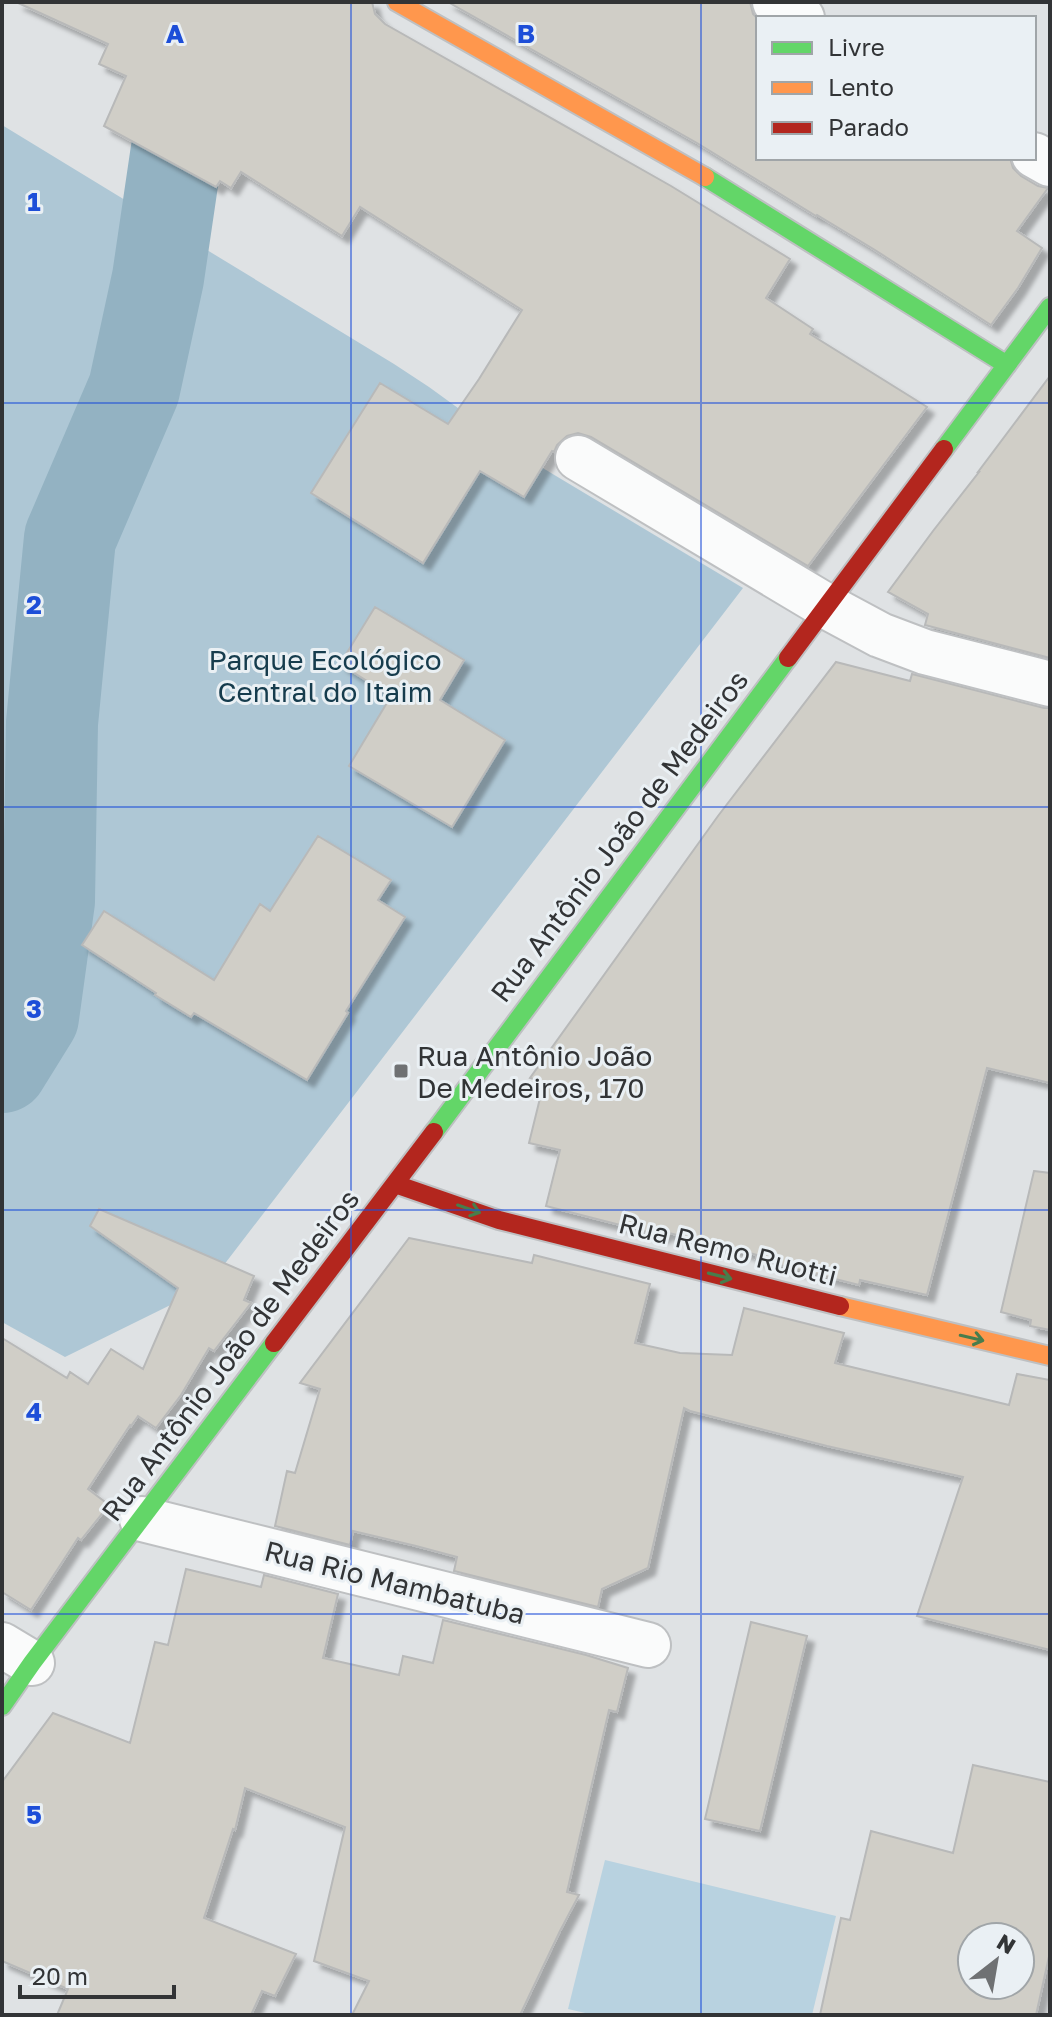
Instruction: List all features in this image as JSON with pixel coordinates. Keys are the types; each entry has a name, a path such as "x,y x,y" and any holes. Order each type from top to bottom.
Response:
{"street":[{"path":"397,2 684,164 1007,365"},
{"path":"775,2 799,16"},
{"name":"Rua Antônio João de Medeiros","path":"2,1706 17,1654 142,1519 1050,307"},
{"path":"578,458 880,635 925,652 1050,684"},
{"name":"Rua Remo Ruotti","path":"395,1184 499,1220 1050,1356"},
{"name":"Rua Rio Mambatuba","path":"142,1519 648,1645"}],"shaded area":[{"path":"605,1860 836,1916 812,2015 594,2015 568,2009"}],"green space":[{"name":"Parque Ecológico Central do Itaim","path":"2,125 394,364 531,461 743,588 207,1287 65,1357 2,1322"}],"building":[{"path":"16,2 372,2 375,14 385,24 671,186 790,259 766,298 813,329 810,334 927,407 808,566 591,437 578,433 567,436 557,445 524,497 480,471 423,563 311,493 380,383 448,424 522,310 360,207 342,236 241,172 231,188 220,181 216,187 104,126 126,76 99,64 108,44"},
{"path":"448,2 750,2 756,17 756,160 1011,160 1021,176 1048,188 1017,231 1042,248 991,325 875,250 697,143"},
{"path":"1050,376 1050,658 925,625 928,614 888,592"},
{"path":"375,607 464,660 440,700 505,740 452,827 349,766 391,696 340,664"},
{"path":"836,662 910,681 912,674 1050,708 1050,1083 987,1068 927,1295 860,1280 859,1285 756,1259 757,1255 704,1241 664,1232 663,1236 546,1206 560,1150 529,1143 544,1082 530,1078 718,816"},
{"path":"318,836 391,880 378,900 405,917 307,1080 194,1013 191,1017 82,945 104,911 214,980 260,904 270,911"},
{"path":"1034,1171 1050,1173 1050,1330 1030,1326 1031,1320 1001,1312"},
{"path":"99,1209 254,1276 244,1300 251,1303 214,1351 209,1348 181,1395 156,1428 138,1416 130,1425 88,1489 109,1505 81,1540 78,1538 31,1610 2,1592 2,1338 67,1378 70,1372 88,1384 111,1349 143,1369 178,1288 90,1226"},
{"path":"409,1238 532,1263 534,1255 650,1284 635,1343 680,1353 732,1355 744,1308 844,1333 835,1363 1009,1405 1017,1374 1050,1380 1050,1650 917,1616 963,1477 827,1446 684,1408 648,1568 602,1589 598,1607 454,1571 457,1557 416,1546 353,1531 350,1545 275,1526 287,1471 295,1473 320,1389 300,1383"},
{"path":"186,1569 261,1587 264,1575 338,1594 323,1658 399,1675 403,1656 433,1663 443,1620 628,1668 617,1712 609,1710 567,1892 579,1895 520,2015 352,2015 369,1981 314,1961 345,1827 245,1788 235,1830 204,1918 296,1954 275,1996 262,1991 251,2015 57,2015 68,1989 2,1961 2,1782 53,1713 130,1743 155,1642 168,1645"},
{"path":"751,1622 807,1636 760,1831 705,1819"},
{"path":"973,1765 1050,1782 1050,1952 1036,2015 820,2015 841,1918 850,1920 871,1831 953,1853"}],"waterway":[{"path":"2,1067 33,1017 49,901 52,723 70,538 134,389 158,278 183,108 218,2"}],"traffic: fast":[{"path":"705,177 1007,365"},
{"path":"944,449 1050,307"},
{"path":"434,1132 788,658"},
{"path":"2,1706 274,1343"}],"traffic: slow":[{"path":"397,2 705,177"},
{"path":"840,1306 1050,1356"}],"traffic: jam":[{"path":"788,658 944,449"},
{"path":"274,1343 434,1132"},
{"path":"395,1184 499,1220 840,1306"}],"place":[{"name":"Rua Antônio João De Medeiros, 170","path":"401,1071"}]}
